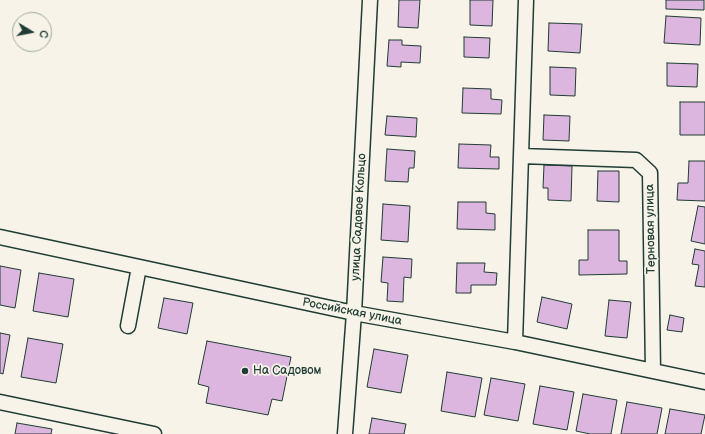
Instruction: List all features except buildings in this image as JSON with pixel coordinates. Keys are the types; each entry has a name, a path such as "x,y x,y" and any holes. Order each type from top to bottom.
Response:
{"street":[{"name":"улица Садовое Кольцо","path":"345,434 354,313 370,0"},
{"path":"515,342 526,0"},
{"name":"Терновая улица","path":"521,156 636,160 650,173 653,372"},
{"name":"Российская улица","path":"0,237 354,313 515,342 705,382"},
{"path":"128,326 139,267"},
{"path":"0,402 154,434"}],"place":[{"name":"На Садовом","path":"245,371"}]}
